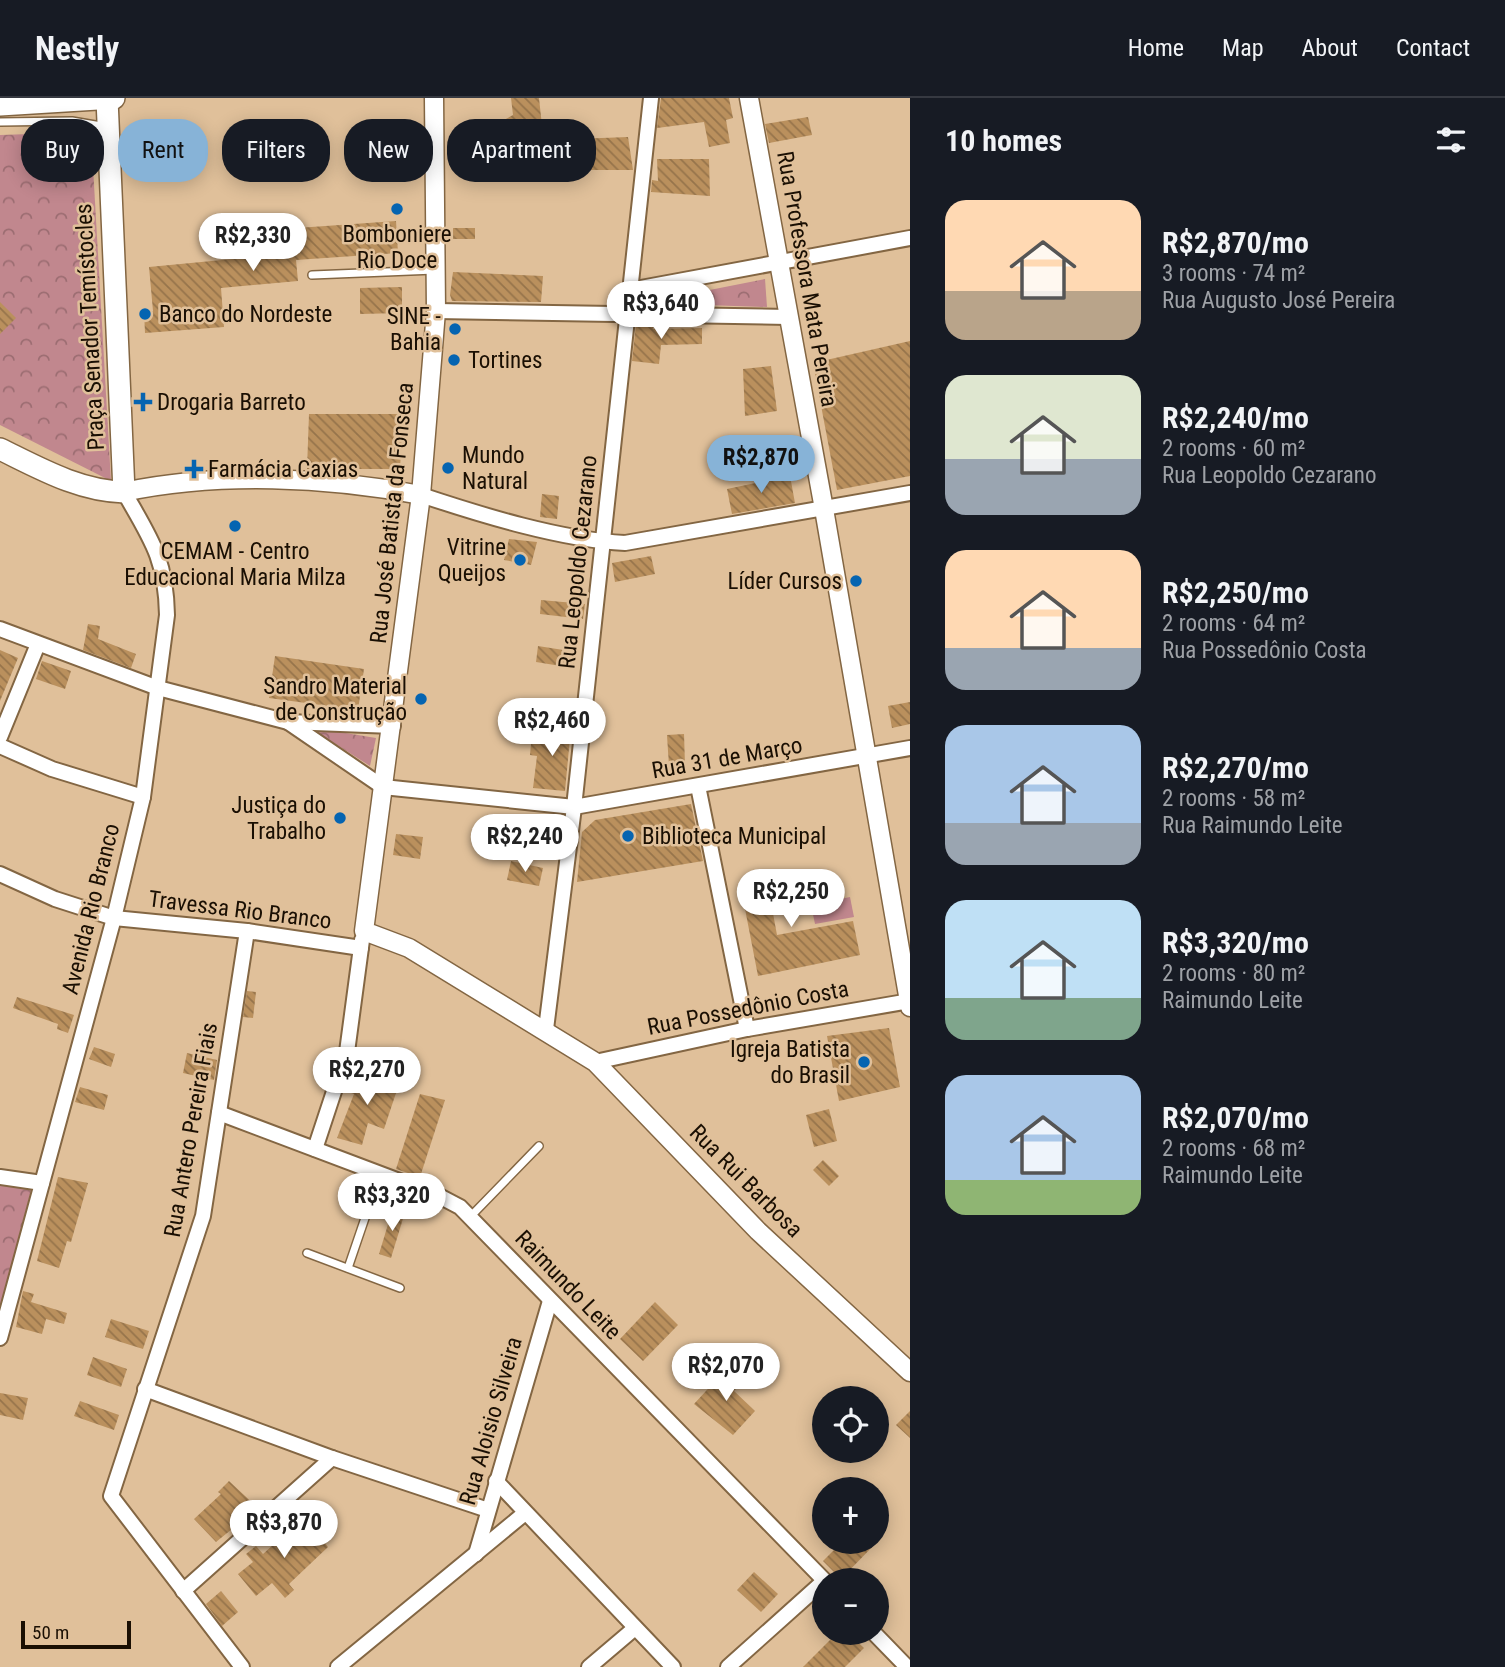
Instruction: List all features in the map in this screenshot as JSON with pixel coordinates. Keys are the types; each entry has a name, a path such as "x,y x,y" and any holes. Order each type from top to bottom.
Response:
{"main road":[{"path":"0,105 114,98"},
{"name":"Praça Senador Temístocles","path":"107,99 124,492"},
{"path":"0,449 54,475 91,488 124,492"}],"street":[{"name":"Rua José Batista da Fonseca","path":"362,940 393,726 421,495 436,311 434,98"},
{"name":"Rua Leopoldo Cezarano","path":"546,1030 574,807 651,98"},
{"name":"Rua Professora Mata Pereira","path":"748,98 780,263 910,1003"},
{"path":"630,290 910,238"},
{"path":"436,311 788,317"},
{"path":"124,492 186,482 289,481 382,487 603,542 644,541 910,493"},
{"name":"Avenida Rio Branco","path":"0,1338 2,1319 114,918 143,797 167,615 163,567 124,492"},
{"path":"0,629 158,688 288,722 393,726"},
{"path":"0,737 38,644"},
{"path":"288,722 383,787"},
{"path":"0,746 52,769 143,797"},
{"name":"Rua 31 de Março","path":"383,787 574,807 910,748"},
{"path":"698,786 747,1029"},
{"name":"Travessa Rio Branco","path":"0,874 55,899 114,918 362,940"},
{"name":"Rua Antero Pereira Fiais","path":"183,1591 114,1503 111,1492 198,1235 247,931"},
{"path":"315,1149 347,1052 362,940"},
{"name":"Rua Rui Barbosa","path":"362,940 409,948 595,1062 758,1231 910,1372"},
{"name":"Rua Possedônio Costa","path":"595,1062 747,1029 910,1003"},
{"name":"Raimundo Leite","path":"219,1113 439,1196 471,1216 550,1301 812,1569"},
{"path":"0,1177 42,1183"},
{"name":"Rua Aloisio Silveira","path":"476,1554 550,1301"},
{"path":"145,1389 332,1458 488,1510"},
{"path":"242,1667 183,1591 332,1458"},
{"path":"496,1481 673,1667"},
{"path":"338,1667 526,1513"},
{"path":"728,1667 812,1592"},
{"path":"590,1667 635,1628"},
{"path":"885,1645 906,1667"}],"lane":[{"path":"0,122 72,121 107,127"},
{"path":"312,275 436,270"},
{"path":"471,1216 539,1146"},
{"path":"348,1268 380,1173"},
{"path":"307,1252 400,1288"}],"green space":[{"path":"21,134 21,182 94,182 111,481 0,425 0,135"},
{"path":"765,279 767,307 644,303"},
{"path":"309,727 376,738 370,766"},
{"path":"850,897 854,917 815,924 811,905"},
{"path":"0,1181 32,1187 0,1308"}],"building":[{"path":"511,98 539,98 541,119 506,119 513,115"},
{"path":"661,98 729,98 733,118 726,120 730,143 709,147 704,122 657,128"},
{"path":"808,117 812,135 769,143 765,124"},
{"path":"628,137 633,170 596,170 596,138"},
{"path":"657,159 709,159 710,196 651,192 652,180 658,181"},
{"path":"396,221 398,253 296,260 298,281 221,288 224,327 145,333 144,311 153,311 149,267 285,254 283,229"},
{"path":"453,228 475,228 475,239 453,239"},
{"path":"453,272 543,276 541,302 452,301 450,295"},
{"path":"402,287 402,313 360,314 360,288"},
{"path":"0,302 16,318 0,334"},
{"path":"636,324 653,324 653,329 702,328 702,344 661,345 659,364 632,361"},
{"path":"910,341 910,476 837,490 813,363"},
{"path":"771,366 777,411 745,416 743,369"},
{"path":"309,414 403,414 400,469 307,469"},
{"path":"790,476 795,503 732,514 727,489"},
{"path":"542,494 559,496 557,519 540,517"},
{"path":"509,539 537,542 531,565 504,560"},
{"path":"651,556 655,574 615,582 612,563"},
{"path":"541,600 585,604 583,619 540,614"},
{"path":"88,624 100,626 98,639 136,654 131,668 83,650"},
{"path":"538,646 576,652 573,668 536,662"},
{"path":"0,650 18,658 0,701"},
{"path":"275,656 364,669 358,710 269,698"},
{"path":"42,661 71,671 65,689 36,679"},
{"path":"910,702 910,724 892,728 888,706"},
{"path":"542,725 571,727 565,791 533,788 537,756 530,755 531,744 541,744"},
{"path":"684,734 685,765 669,766 667,735"},
{"path":"691,804 703,861 577,882 582,832 595,820"},
{"path":"396,834 423,837 420,859 393,855"},
{"path":"511,861 543,868 539,886 507,880"},
{"path":"802,872 808,902 772,908 777,935 853,921 860,955 758,976 740,883"},
{"path":"247,991 256,992 253,1018 243,1017"},
{"path":"17,997 74,1015 68,1033 57,1029 58,1024 13,1008"},
{"name":"Igreja Batista do Brasil","path":"889,1028 900,1087 839,1101 827,1036"},
{"path":"94,1047 115,1054 111,1067 89,1059"},
{"path":"187,1053 217,1060 214,1080 183,1073"},
{"path":"355,1072 398,1087 384,1129 368,1123 362,1145 337,1138 354,1094 348,1092"},
{"path":"80,1087 108,1095 104,1110 75,1102"},
{"path":"420,1094 445,1100 420,1177 396,1169"},
{"path":"829,1109 837,1141 814,1147 806,1115"},
{"path":"823,1160 839,1176 829,1186 813,1170"},
{"path":"58,1177 88,1183 71,1242 67,1241 59,1268 37,1261"},
{"path":"393,1208 405,1212 391,1258 379,1254"},
{"path":"23,1291 34,1294 31,1302 67,1313 64,1324 46,1319 42,1334 16,1327"},
{"path":"655,1302 678,1325 643,1361 620,1339"},
{"path":"111,1319 149,1331 143,1349 105,1337"},
{"path":"93,1357 127,1369 121,1387 87,1375"},
{"path":"728,1367 743,1381 734,1391 755,1411 733,1435 694,1404"},
{"path":"0,1393 28,1398 23,1420 0,1415"},
{"path":"80,1401 119,1415 114,1430 74,1416"},
{"path":"910,1411 910,1438 896,1425"},
{"path":"229,1481 258,1508 216,1542 194,1519 221,1494 218,1492"},
{"path":"304,1517 328,1547 289,1584 294,1590 285,1598 272,1583 256,1596 238,1574 253,1562 246,1554 256,1546 263,1554"},
{"path":"830,1554 865,1554 852,1568 830,1568 823,1561"},
{"path":"754,1572 778,1594 761,1612 737,1590"},
{"path":"221,1591 238,1612 222,1626 206,1604"},
{"path":"825,1645 861,1645 864,1648 845,1667 803,1667"}],"place":[{"name":"Bomboniere Rio Doce","path":"397,209"},
{"name":"Banco do Nordeste","path":"145,314"},
{"name":"SINE - Bahia","path":"455,329"},
{"name":"Tortines","path":"454,360"},
{"name":"Drogaria Barreto","path":"143,402"},
{"name":"Mundo Natural","path":"448,468"},
{"name":"Farmácia Caxias","path":"194,469"},
{"name":"CEMAM - Centro Educacional Maria Milza","path":"235,526"},
{"name":"Vitrine Queijos","path":"520,560"},
{"name":"Líder Cursos","path":"856,581"},
{"name":"Sandro Material de Construção","path":"421,699"},
{"name":"Justiça do Trabalho","path":"340,818"},
{"name":"Biblioteca Municipal","path":"628,836"},
{"name":"Igreja Batista do Brasil","path":"864,1062"}]}
